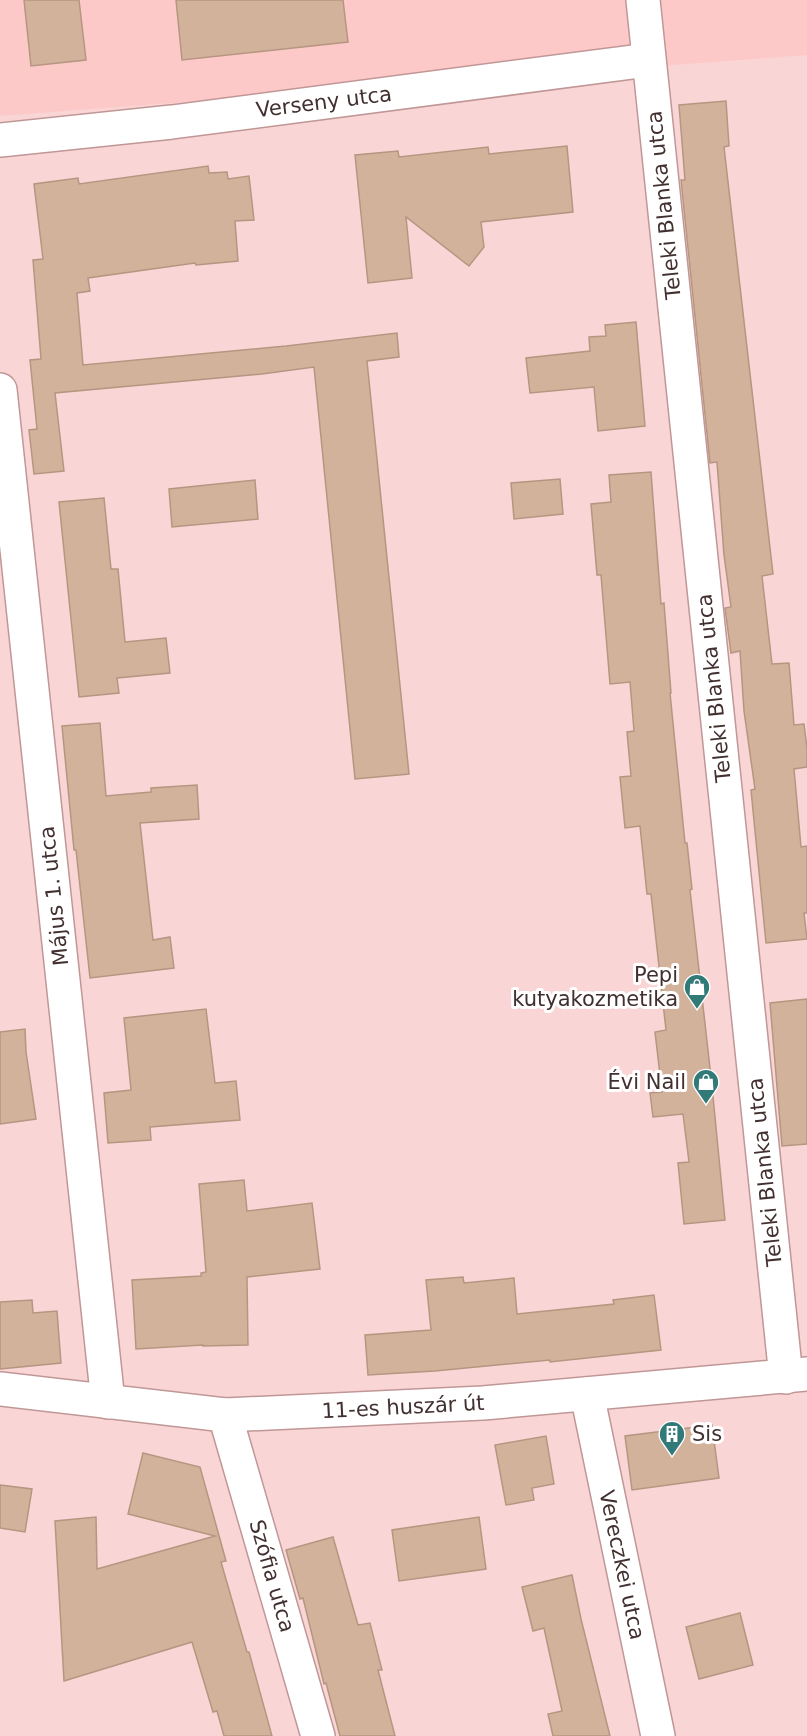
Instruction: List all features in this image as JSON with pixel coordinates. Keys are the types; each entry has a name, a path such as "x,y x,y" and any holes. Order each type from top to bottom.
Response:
{"street":[{"name":"Teleki Blanka utca","path":"643,0 797,1375"},
{"name":"Verseny utca","path":"0,140 172,122 648,60"},
{"name":"Május 1. utca","path":"0,390 108,1402"},
{"name":"11-es huszár út","path":"0,1389 225,1415 471,1403 797,1375"},
{"name":"Vereczkei utca","path":"586,1394 658,1736"},
{"name":"Szófia utca","path":"225,1415 318,1736"}],"shaded area":[{"path":"0,0 807,0 807,55 0,116"}],"building":[{"path":"24,0 79,0 86,60 31,66"},
{"path":"176,0 343,0 348,42 182,60"},
{"path":"726,101 729,146 724,147 773,574 762,576 772,664 789,663 794,725 804,724 807,748 807,767 794,769 801,847 807,846 807,913 804,913 807,939 766,943 751,790 755,789 744,711 740,651 731,653 725,608 731,607 724,555 717,462 710,463 681,180 685,180 679,105"},
{"path":"567,146 573,212 481,222 484,247 469,266 406,217 412,278 368,283 355,155 398,151 399,157 488,147 489,154"},
{"path":"208,166 209,173 227,172 228,179 249,176 254,220 235,221 238,261 196,265 195,263 88,278 90,291 77,293 83,365 397,333 399,357 367,361 409,774 355,779 314,367 55,393 64,471 34,474 29,430 37,429 30,360 41,359 33,260 43,259 34,184 78,178 79,184"},
{"path":"636,322 645,426 598,431 594,387 530,393 526,358 590,351 589,337 606,336 605,325"},
{"path":"651,472 661,604 664,603 670,693 725,1220 684,1224 678,1163 689,1162 683,1114 653,1117 650,1093 662,1092 655,1032 666,1030 651,894 647,894 640,826 625,828 620,777 631,776 627,732 634,731 630,682 610,684 601,575 597,575 591,504 611,502 609,475"},
{"path":"560,479 563,514 514,519 511,483"},
{"path":"255,480 258,519 172,527 169,489"},
{"path":"104,498 111,569 118,569 125,642 166,638 170,673 117,678 119,693 79,697 59,502"},
{"path":"100,723 106,796 151,792 151,788 197,785 199,819 140,823 153,940 170,937 174,968 90,978 62,726"},
{"path":"807,999 807,1144 782,1146 770,1003"},
{"path":"206,1009 215,1083 236,1081 240,1120 150,1127 151,1140 108,1143 104,1093 131,1090 124,1018"},
{"path":"25,1029 36,1119 0,1124 0,1032"},
{"path":"244,1180 247,1211 312,1203 320,1269 247,1277 248,1345 136,1349 132,1280 201,1276 201,1273 206,1272 199,1184"},
{"path":"463,1277 464,1283 514,1278 517,1314 614,1304 613,1300 654,1295 661,1350 550,1362 550,1360 368,1375 365,1335 431,1330 426,1280"},
{"path":"32,1300 33,1313 57,1311 61,1363 0,1369 0,1302"},
{"name":"Sis","path":"712,1425 719,1478 632,1490 625,1436"},
{"path":"546,1436 554,1484 532,1488 534,1500 506,1505 495,1445"},
{"path":"143,1453 200,1467 226,1561 221,1562 272,1736 224,1736 217,1711 213,1712 192,1642 64,1681 55,1521 96,1517 97,1569 215,1536 128,1514"},
{"path":"0,1485 32,1489 25,1532 0,1528"},
{"path":"479,1517 486,1569 399,1581 392,1530"},
{"path":"333,1537 358,1625 370,1623 382,1670 378,1670 395,1736 340,1736 326,1683 324,1684 303,1598 300,1599 286,1550"},
{"path":"572,1575 610,1736 553,1736 548,1714 562,1711 544,1628 533,1631 522,1587"},
{"path":"740,1613 753,1665 699,1679 686,1627"}],"place":[{"name":"Pepi kutyakozmetika","path":"697,1010"},
{"name":"Évi Nail","path":"706,1105"},
{"name":"Sis","path":"672,1457"}]}
